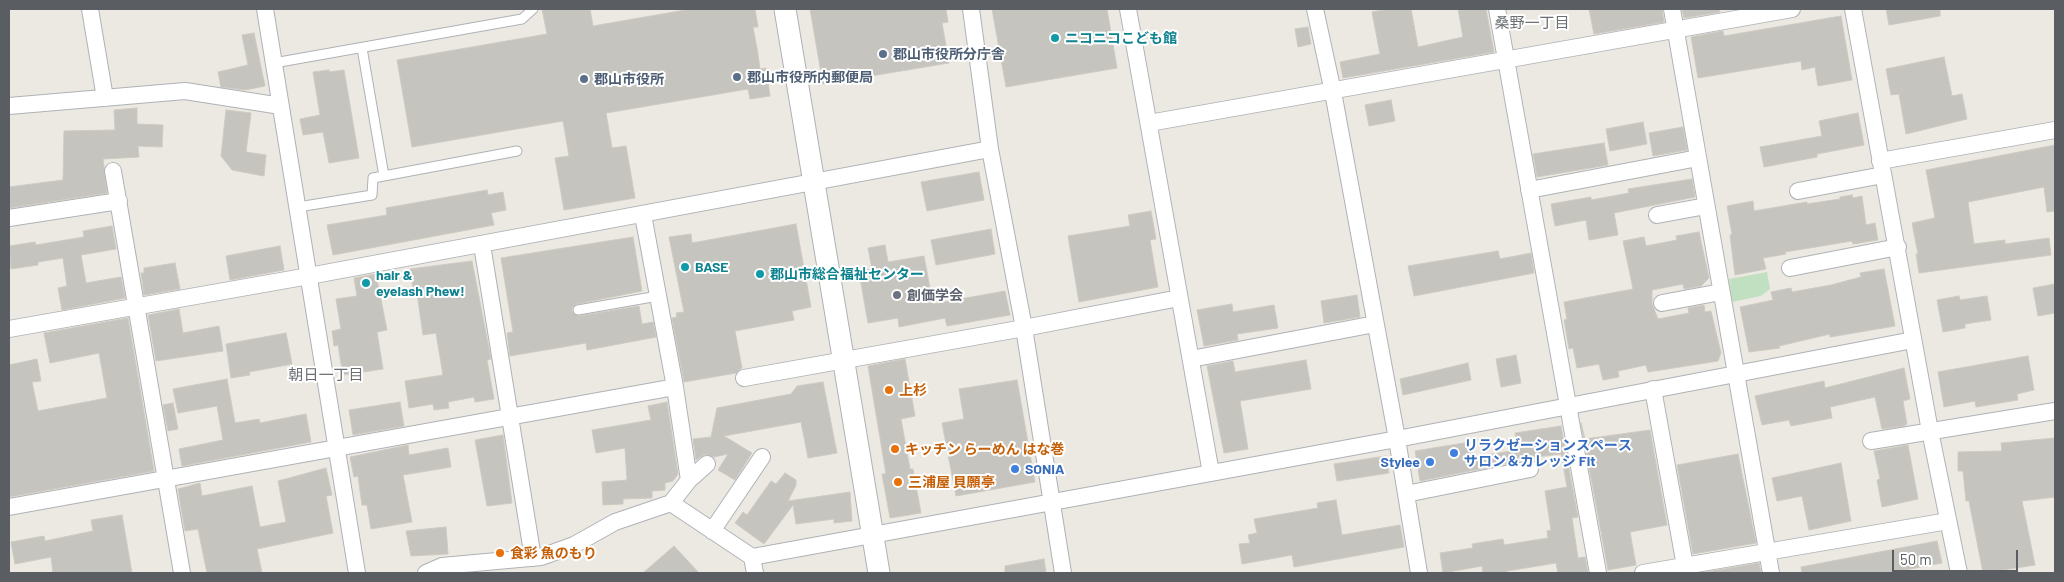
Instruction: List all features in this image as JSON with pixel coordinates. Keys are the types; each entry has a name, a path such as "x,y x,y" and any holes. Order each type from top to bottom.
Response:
{"street":[{"path":"90,9 105,98"},
{"path":"265,9 356,573"},
{"path":"785,9 880,573"},
{"path":"971,9 990,149 1024,328 1050,501 1063,573"},
{"path":"1128,9 1211,472"},
{"path":"1315,9 1333,92 1376,324 1419,573"},
{"path":"1497,9 1570,406 1598,573"},
{"path":"1672,9 1771,573"},
{"path":"1149,123 1333,92 1792,9"},
{"path":"1853,9 1898,247 1913,340 1958,573"},
{"path":"9,106 185,91 281,106"},
{"path":"1798,191 1882,168 2055,130"},
{"path":"9,329 482,245 814,184 990,149"},
{"path":"1529,190 1698,158"},
{"path":"113,170 138,306 182,573"},
{"path":"9,218 119,201"},
{"path":"1657,215 1706,206"},
{"path":"643,215 674,387 688,480"},
{"path":"482,245 533,558"},
{"path":"1790,268 1898,247"},
{"path":"1662,303 1721,292"},
{"path":"744,378 1179,298"},
{"path":"1191,360 1376,324"},
{"path":"671,503 712,531 751,567 873,535 1570,406 1913,340"},
{"path":"9,507 674,387"},
{"path":"1652,389 1685,566"},
{"path":"1871,441 2055,411"},
{"path":"712,531 762,456"},
{"path":"426,573 442,566 533,558 574,545 615,522 671,503 688,480 707,464"},
{"path":"1406,494 1530,469"},
{"path":"1643,573 1948,521"}],"lane":[{"path":"274,63 522,20 533,9"},
{"path":"362,48 384,176"},
{"path":"298,207 372,195 373,178 518,151"},
{"path":"578,310 658,296"}],"green space":[{"path":"1767,272 1770,289 1761,296 1732,302 1729,279"}],"building":[{"name":"郡山市役所","path":"542,9 590,9 593,26 691,9 755,9 758,27 753,27 760,69 766,68 770,96 750,99 748,89 606,113 612,148 626,146 635,198 564,210 555,158 569,156 563,121 412,147 397,60 547,34"},
{"name":"郡山市役所分庁舎","path":"810,9 946,9 948,22 942,23 949,63 823,84"},
{"name":"ニコニコこども館","path":"992,9 1107,9 1117,68 1006,87"},
{"path":"1389,9 1411,9 1418,47 1463,37 1458,9 1486,9 1494,52 1343,78 1340,62 1380,54 1372,12"},
{"path":"1589,9 1662,9 1664,22 1594,34"},
{"path":"1682,9 1719,9 1720,12 1684,18"},
{"path":"1886,9 1940,9 1940,16 1889,25"},
{"path":"1841,16 1852,80 1818,86 1815,67 1802,70 1801,61 1698,78 1691,37 1723,31 1724,36"},
{"path":"1308,27 1311,44 1298,47 1295,29"},
{"path":"254,33 265,86 245,90 221,87 218,72 248,65 242,35"},
{"path":"1944,57 1952,96 1962,94 1967,119 1906,134 1899,94 1891,95 1886,69"},
{"path":"329,70 329,72 344,70 359,158 329,163 323,132 303,135 300,119 320,115 313,72"},
{"path":"1391,100 1395,121 1369,126 1365,105"},
{"path":"137,108 137,124 163,125 162,147 138,146 139,157 103,159 107,193 9,208 9,187 63,180 64,131 115,130 114,110"},
{"path":"226,110 251,113 246,152 266,155 264,176 232,170 221,156"},
{"path":"1858,113 1864,145 1817,154 1817,157 1764,167 1760,147 1822,136 1819,121"},
{"path":"1643,122 1647,144 1610,151 1606,129"},
{"path":"1683,127 1687,150 1653,156 1649,133"},
{"path":"1604,143 1608,165 1537,177 1533,154"},
{"path":"2055,145 2055,211 2047,212 2044,187 1968,202 1974,244 2005,240 2005,244 2049,238 2051,255 1919,273 1916,254 1918,254 1912,223 1935,218 1926,170"},
{"path":"979,172 984,200 927,211 921,182"},
{"path":"1692,179 1695,197 1614,213 1618,235 1589,240 1586,220 1555,226 1551,204 1591,197 1591,200 1629,193 1628,189"},
{"path":"487,190 488,195 503,192 506,210 491,213 494,225 333,255 327,225 387,215 386,208"},
{"path":"1852,195 1853,198 1862,196 1866,225 1875,223 1878,240 1853,244 1852,241 1785,252 1786,254 1763,258 1766,269 1735,275 1730,235 1732,234 1727,206 1753,201 1754,211 1807,202 1807,204 1840,199 1840,197"},
{"path":"1151,211 1156,239 1150,240 1158,287 1079,302 1068,236 1130,226 1128,215"},
{"path":"796,224 811,307 792,311 794,320 735,331 742,368 736,373 684,382 672,318 677,317 676,313 684,312 669,237 691,234 692,243"},
{"path":"112,226 116,249 81,255 86,283 121,277 125,298 62,310 58,288 67,286 63,258 38,262 38,265 11,269 9,246 35,242 36,245 84,237 83,231"},
{"path":"991,229 995,254 936,265 931,240"},
{"path":"1699,232 1709,278 1701,286 1684,289 1683,284 1652,290 1652,304 1658,319 1689,313 1688,308 1704,305 1705,312 1711,311 1721,353 1718,361 1648,372 1646,365 1618,371 1619,377 1603,380 1599,364 1577,368 1573,348 1569,349 1564,320 1567,319 1564,302 1633,289 1623,241 1644,237 1646,246 1677,240 1676,236"},
{"path":"633,237 642,291 577,304 572,307 572,312 579,316 639,306 642,324 653,322 656,337 587,350 586,343 510,356 507,333 513,332 501,258"},
{"name":"創価学会","path":"885,245 888,262 924,256 933,304 1005,291 1010,315 947,326 945,318 899,327 898,318 868,323 859,272 872,269 868,248"},
{"path":"280,246 284,270 230,280 226,256"},
{"path":"1498,251 1500,259 1531,253 1534,273 1414,296 1408,266"},
{"path":"472,261 491,359 487,360 494,399 475,402 474,397 448,402 449,408 434,410 433,404 409,408 405,381 443,375 436,333 423,335 417,293 414,294 410,269"},
{"path":"175,263 180,289 144,295 141,273 144,273 144,268"},
{"path":"1884,269 1895,326 1830,337 1830,334 1779,346 1780,348 1749,352 1740,307 1773,300 1771,292 1791,288 1792,292 1831,285 1861,277 1860,273"},
{"path":"376,274 387,330 377,332 383,369 343,375 338,345 334,346 332,331 341,329 336,299 357,296 354,278"},
{"path":"2055,284 2055,313 2038,316 2033,288"},
{"path":"1357,295 1360,317 1324,323 1321,301"},
{"path":"1959,296 1960,300 1987,296 1991,320 1965,324 1965,328 1943,332 1937,300"},
{"path":"1232,304 1233,312 1274,305 1278,328 1237,334 1238,340 1204,346 1197,310"},
{"path":"179,309 183,333 219,326 223,351 156,361 148,315"},
{"path":"128,318 154,471 9,497 9,365 37,359 41,381 32,382 38,411 107,398 99,353 50,363 44,333"},
{"path":"286,333 292,364 249,372 250,375 231,378 226,344"},
{"path":"1516,355 1521,383 1501,387 1496,359"},
{"path":"2028,356 2034,390 2017,394 2018,400 1976,407 1975,401 1944,407 1938,372"},
{"path":"905,359 915,416 901,419 910,469 913,469 921,513 890,518 882,474 886,474 868,366"},
{"path":"1306,360 1311,389 1240,401 1248,449 1224,453 1207,366 1233,361 1235,372"},
{"path":"1468,363 1471,380 1403,395 1400,379"},
{"path":"1904,368 1910,399 1903,401 1907,424 1904,426 1882,429 1875,397 1830,407 1832,418 1791,426 1789,420 1762,425 1755,396 1824,381 1825,388"},
{"path":"227,379 235,423 259,419 260,423 306,414 311,442 182,466 179,449 223,440 217,406 178,413 173,389"},
{"path":"1017,380 1035,482 956,496 942,423 964,419 959,389"},
{"path":"823,382 837,453 808,458 801,422 724,436 752,453 735,480 718,470 728,454 714,457 705,454 696,460 693,439 711,437 717,408 791,394 797,386"},
{"path":"400,402 404,426 353,435 349,410"},
{"path":"667,402 678,474 673,481 665,483 665,490 652,491 652,498 623,499 623,504 603,505 602,482 627,480 625,448 596,453 592,430 651,420 648,406"},
{"path":"173,403 178,429 168,431 163,405"},
{"path":"1581,423 1585,439 1650,430 1667,525 1630,532 1636,565 1608,570"},
{"path":"1561,426 1578,517 1572,518 1578,558 1585,557 1588,573 1558,573 1556,563 1507,571 1507,573 1483,573 1482,566 1443,573 1440,553 1473,548 1472,544 1503,539 1504,545 1548,538 1547,531 1551,530 1545,491 1567,487 1561,454 1520,459 1515,433"},
{"path":"503,435 512,503 487,506 475,440"},
{"path":"2055,438 2055,497 2022,501 2035,565 1983,573 1969,501 1966,501 1963,471 1958,471 1958,452 2002,451 2001,443"},
{"path":"1470,442 1473,457 1518,450 1520,461 1420,481 1415,451"},
{"path":"408,445 409,455 448,448 451,467 403,475 412,522 371,529 367,505 362,505 358,476 354,477 350,457"},
{"path":"1908,445 1918,499 1882,507 1877,480 1880,479 1874,451"},
{"path":"1738,454 1756,543 1693,554 1677,465"},
{"path":"1386,456 1389,473 1337,481 1334,464"},
{"path":"1841,463 1851,521 1809,530 1802,496 1777,501 1772,478"},
{"path":"326,468 332,495 326,496 333,533 257,549 262,573 207,573 198,529 185,531 178,489 200,483 202,496 252,486 260,527 286,522 278,481"},
{"path":"785,473 796,480 796,485 788,501 850,492 852,521 834,523 834,519 796,524 793,505 764,544 735,523 743,512 747,515 771,481 776,484"},
{"path":"1336,500 1342,535 1400,525 1404,547 1294,567 1292,555 1242,564 1239,544 1250,543 1248,535 1257,533 1254,519 1318,508 1317,503"},
{"path":"122,515 132,573 53,573 51,557 15,564 11,542 44,536 45,541 93,531 91,520"},
{"path":"446,527 448,554 411,556 406,531"},
{"path":"1937,541 1942,563 1888,573 1802,573 1801,567"},
{"path":"674,546 699,573 643,573"},
{"path":"1044,559 1046,573 1005,573 1005,566"},
{"path":"1759,563 1761,573 1701,573"}],"place":[{"name":"ニコニコこども館","path":"1055,38"},
{"name":"郡山市役所分庁舎","path":"883,54"},
{"name":"郡山市役所内郵便局","path":"737,77"},
{"name":"郡山市役所","path":"584,79"},
{"name":"BASE","path":"685,267"},
{"name":"郡山市総合福祉センター","path":"760,274"},
{"name":"hair & eyelash Phew!","path":"366,283"},
{"name":"創価学会","path":"897,295"},
{"name":"上杉","path":"889,390"},
{"name":"キッチン らーめん はな巻","path":"895,449"},
{"name":"リラクゼーションスペース サロン＆カレッジ Fit","path":"1454,453"},
{"name":"Stylee","path":"1430,462"},
{"name":"SONIA","path":"1015,469"},
{"name":"三浦屋 貝願亭","path":"898,482"},
{"name":"食彩 魚のもり","path":"500,553"}],"district":[{"name":"桑野一丁目","path":"1532,23"},
{"name":"朝日一丁目","path":"326,375"}]}
